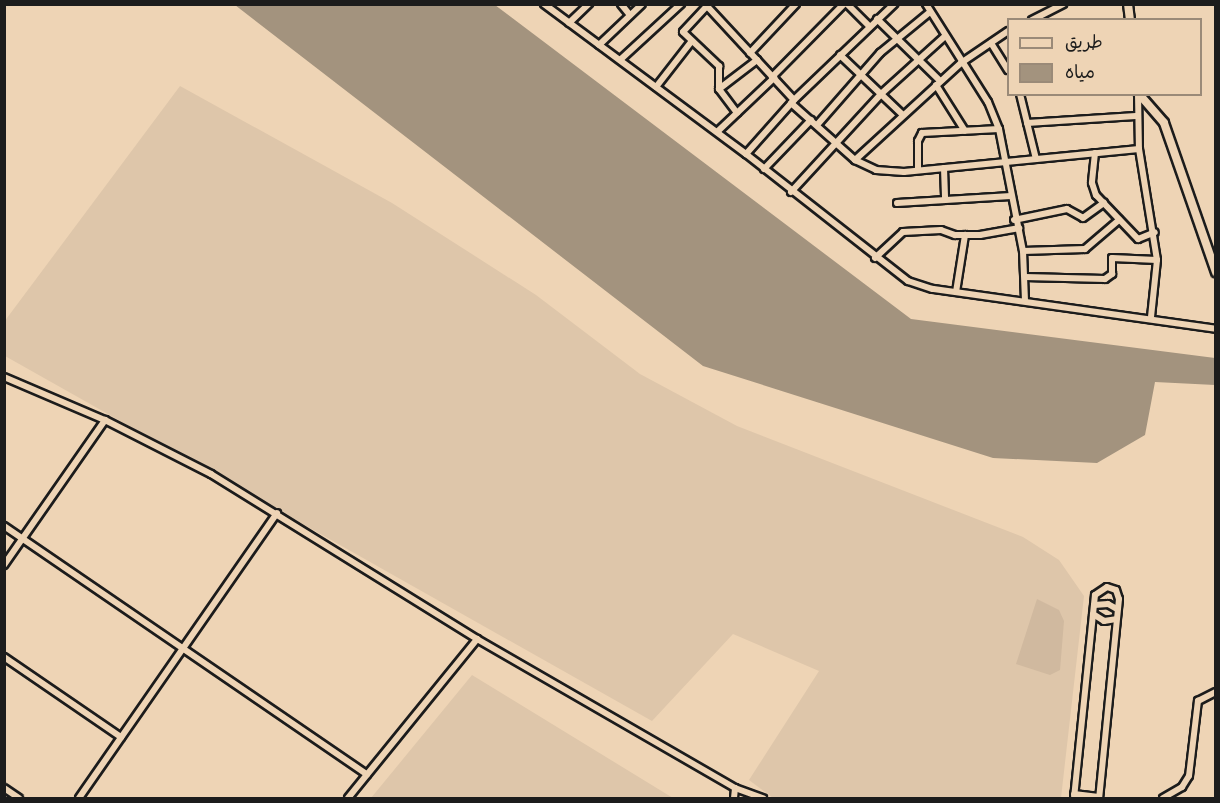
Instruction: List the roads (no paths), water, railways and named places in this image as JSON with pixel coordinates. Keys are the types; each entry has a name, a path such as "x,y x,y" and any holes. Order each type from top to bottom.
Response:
{"street":[{"path":"544,4 746,154 791,192 908,282 956,292 1151,317 1215,329"},
{"path":"569,23 589,4"},
{"path":"621,4 630,15"},
{"path":"599,45 642,4"},
{"path":"620,60 681,4"},
{"path":"750,53 796,4"},
{"path":"717,132 845,4 870,26"},
{"path":"746,154 792,101 894,4"},
{"path":"926,4 944,37 988,102 999,129 1007,161 1014,220 1019,228 1023,251 1025,302"},
{"path":"1036,18 1063,4"},
{"path":"737,113 719,89 719,66 691,42 683,30 706,5 811,120 855,160 876,170 944,168 1139,149"},
{"path":"817,125 860,74 897,38 930,12"},
{"path":"877,19 918,58 938,83 964,131"},
{"path":"855,160 902,114 961,63 1007,32"},
{"path":"791,192 881,93 944,37"},
{"path":"656,87 691,42"},
{"path":"992,43 1007,61"},
{"path":"840,55 902,114"},
{"path":"719,89 757,60"},
{"path":"1020,96 1036,159"},
{"path":"1138,96 1136,116 1139,149 1155,232 1156,260 1151,317"},
{"path":"1140,96 1164,123 1215,272"},
{"path":"1027,123 1136,116"},
{"path":"764,169 811,120"},
{"path":"918,170 920,135 999,129"},
{"path":"1095,153 1092,187 1104,203 1138,239 1155,232"},
{"path":"944,168 945,199"},
{"path":"897,203 1011,196"},
{"path":"1014,220 1067,209 1085,218 1104,203"},
{"path":"1023,251 1085,249 1119,220"},
{"path":"875,258 903,232 940,230 964,236 1019,228"},
{"path":"956,292 964,236"},
{"path":"1025,277 1105,279 1112,274 1112,258 1156,260"},
{"path":"4,377 105,420 185,460 277,513 477,639 735,788 763,798"},
{"path":"4,565 105,420"},
{"path":"79,798 277,513"},
{"path":"4,526 367,776"},
{"path":"1107,587 1119,595 1117,609 1099,798 1074,796 1096,592 1107,587"},
{"path":"1094,605 1108,604 1117,609"},
{"path":"1093,614 1104,621 1116,620"},
{"path":"348,798 477,639"},
{"path":"4,657 121,737"},
{"path":"1163,798 1182,787 1189,776 1198,701 1215,692"},
{"path":"4,788 19,798"},
{"path":"734,798 735,788"}],"water":[{"path":"235,5 495,5 911,319 1215,358 1215,385 1155,382 1145,435 1097,463 993,458 703,366"}]}
